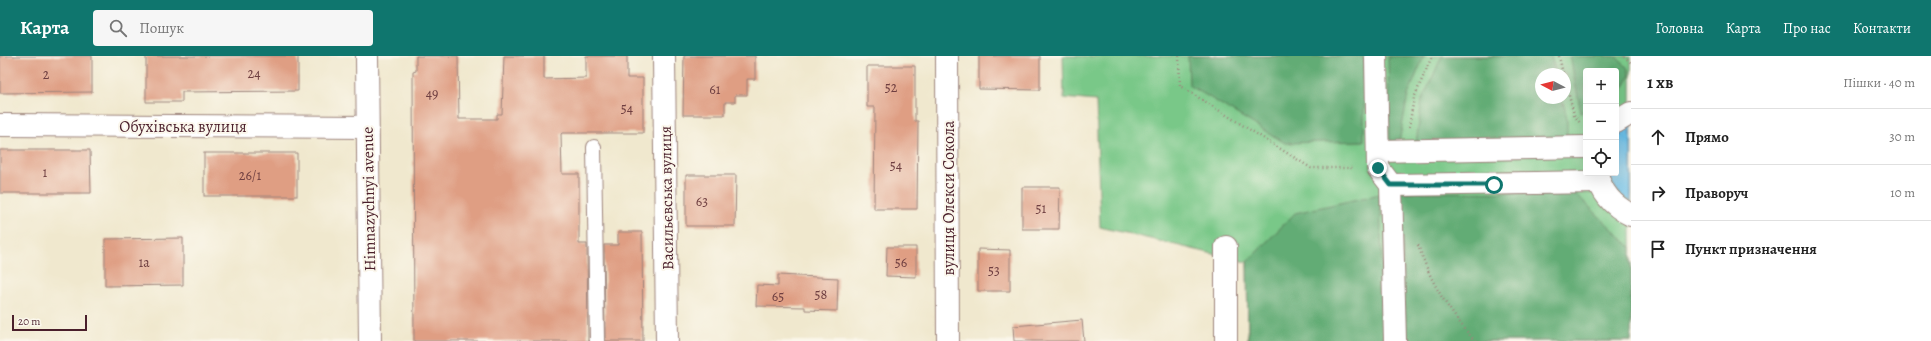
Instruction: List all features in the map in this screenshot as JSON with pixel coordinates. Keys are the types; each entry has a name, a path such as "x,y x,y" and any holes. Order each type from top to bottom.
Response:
{"street":[{"name":"Himnazychnyi avenue","path":"367,56 370,341"},
{"name":"Васильєвська вулиця","path":"664,56 667,341"},
{"name":"вулиця Олекси Сокола","path":"947,56 948,341"},
{"path":"1376,56 1378,160 1391,185 1395,341"},
{"path":"1619,120 1631,113"},
{"name":"Обухівська вулиця","path":"0,125 367,127"},
{"path":"1378,160 1583,147"},
{"path":"1391,185 1598,178 1612,203 1631,215"},
{"path":"1226,247 1226,341"}],"lane":[{"path":"594,147 597,341"}],"path":[{"path":"1179,56 1180,86 1311,168 1378,160"},
{"path":"1559,56 1562,68"},
{"path":"1624,56 1631,63"},
{"path":"1571,103 1574,115 1582,125"}],"green space":[{"path":"1063,56 1631,56 1631,341 1248,341 1247,262 1100,227 1096,101 1064,98"},
{"path":"1188,56 1364,56 1364,141 1285,143 1189,85"},
{"path":"1388,56 1424,56 1408,95 1399,142 1390,141"},
{"path":"1442,56 1551,56 1554,68 1535,68 1535,104 1564,104 1567,118 1567,140 1416,143 1422,100"},
{"path":"1570,56 1615,56 1627,67 1630,76 1619,96 1619,68 1583,68 1583,112 1581,113"},
{"path":"1401,192 1575,193 1631,247 1631,341 1406,341"},
{"path":"1380,194 1384,341 1248,341 1247,262 1295,213"}],"water":[{"path":"1631,125 1631,202 1617,190 1610,176 1619,176 1619,134"}],"building":[{"path":"0,56 92,56 92,92 0,93"},
{"path":"146,56 298,56 298,91 182,92 182,102 146,102"},
{"path":"416,56 458,56 459,119 497,119 497,114 502,114 504,56 544,56 544,79 586,78 586,56 627,56 627,78 643,78 643,133 561,134 562,174 579,174 579,244 587,244 588,341 414,341 413,72 416,71"},
{"path":"684,56 755,56 755,79 747,79 747,95 735,95 735,102 725,102 725,115 683,115"},
{"path":"979,56 1040,56 1040,90 979,89"},
{"path":"867,66 915,66 915,121 918,121 917,209 874,209 875,107 867,107"},
{"path":"0,150 90,150 91,193 0,193"},
{"path":"204,153 297,153 297,196 204,196"},
{"path":"686,175 736,175 735,226 686,226"},
{"path":"1022,187 1060,187 1059,229 1022,229"},
{"path":"618,232 642,232 643,341 605,341 604,245 618,245"},
{"path":"183,238 183,285 105,286 105,239"},
{"path":"887,247 916,247 916,277 886,276"},
{"path":"978,249 1010,250 1010,291 978,291"},
{"path":"778,275 838,278 837,311 805,310 805,307 756,306 757,285 778,286"},
{"path":"1082,320 1084,341 1014,341 1013,326"}],"route":[{"path":"1378,168 1391,185 1494,185"}]}
